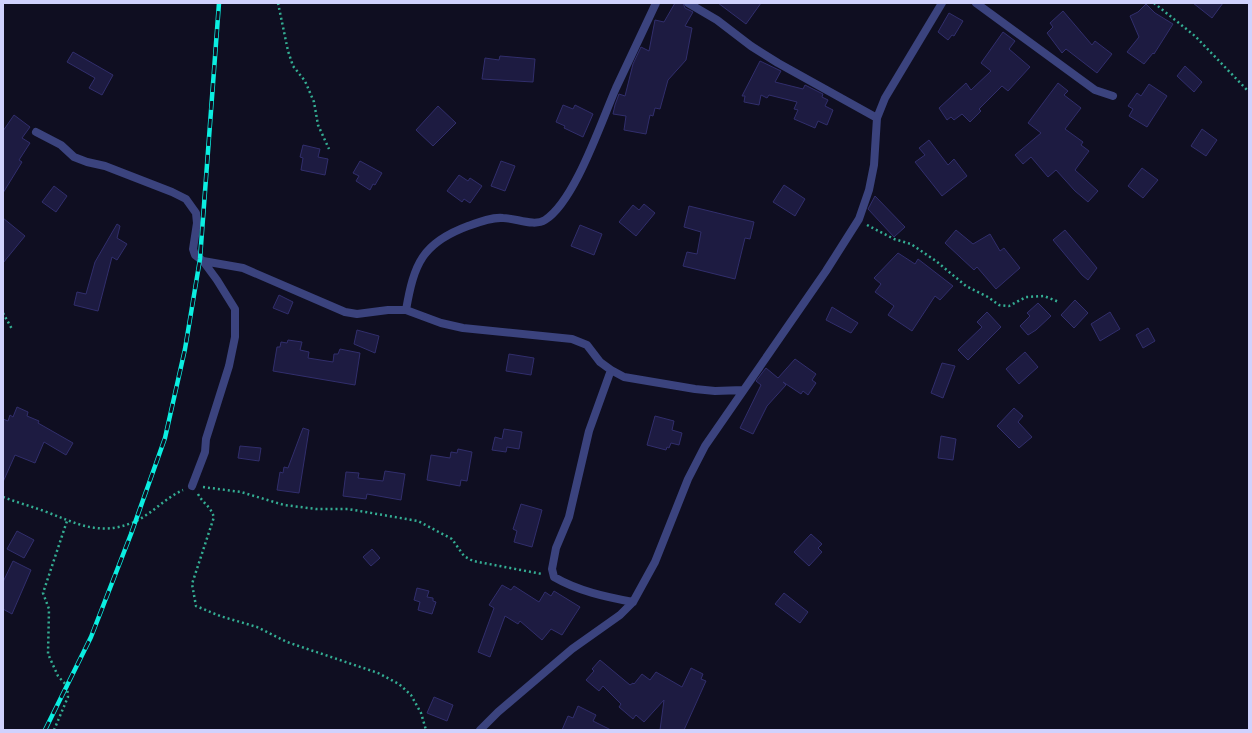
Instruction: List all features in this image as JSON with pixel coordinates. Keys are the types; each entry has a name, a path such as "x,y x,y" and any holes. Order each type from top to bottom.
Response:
{"street":[{"path":"406,310 410,285 418,263 436,242 457,230 495,218 532,222 544,221 553,214 575,182 656,3"},
{"path":"688,3 717,20 751,46 778,63 877,118"},
{"path":"480,730 498,712 572,649 620,615 633,602 656,562 688,479 705,446 826,271 859,219 869,190 874,165 877,118 885,98 942,3"},
{"path":"976,3 1095,90 1113,96"},
{"path":"36,132 61,145 74,156 87,162 105,166 186,199 196,212 197,224 193,249 195,255 203,261 235,309 235,337 229,366 206,438 205,452 192,486"},
{"path":"203,261 224,266 243,268 345,312 357,314 406,310 441,323 463,328 580,341 587,345 600,362 624,377 695,389 715,391 743,390"},
{"path":"611,370 589,432 569,517 556,548 552,569 554,577 586,591 609,598 633,602"}],"path":[{"path":"278,3 288,51 293,66 305,81 314,102 318,125 329,149"},
{"path":"1154,3 1195,36 1249,92"},
{"path":"859,219 878,232 911,244 936,261 966,286 988,297 999,305 1009,306 1026,297 1044,296 1059,302"},
{"path":"3,313 12,329"},
{"path":"192,486 201,500 210,506 214,518 192,584 196,606 220,616 257,627 287,642 378,673 399,684 411,695 421,713 426,730"},
{"path":"3,497 88,528 118,528 136,521 180,492 192,486 241,492 284,505 316,509 348,508 418,521 452,539 464,556 473,560 554,577"},
{"path":"54,730 68,697 66,686 58,676 48,654 49,608 43,593 67,521"}],"building":[{"path":"675,3 683,3 685,8 693,12 685,26 692,28 686,60 668,80 660,109 655,108 653,116 650,115 646,134 624,130 626,116 613,114 619,94 625,96 633,64 641,47 649,51 655,20 664,22"},
{"path":"718,3 761,3 746,24"},
{"path":"1193,3 1223,3 1212,18"},
{"path":"1146,4 1155,13 1173,24 1154,54 1153,53 1144,64 1127,52 1139,37 1130,16 1138,12"},
{"path":"1063,11 1092,45 1095,41 1112,54 1097,73 1066,49 1062,53 1047,33 1053,27 1050,23"},
{"path":"949,13 963,21 954,36 952,35 948,40 938,32"},
{"path":"1003,32 1015,41 1009,49 1030,67 1008,91 1002,86 979,109 981,111 970,122 962,114 954,120 951,117 947,120 939,108 966,83 971,90 991,71 981,63"},
{"path":"73,52 113,75 102,95 89,88 95,78 67,62"},
{"path":"500,56 535,59 533,82 482,79 485,58 499,60"},
{"path":"760,61 781,71 775,82 803,89 805,85 823,94 822,97 828,100 825,106 833,110 827,125 818,121 815,128 794,119 798,110 794,109 797,102 769,95 767,98 761,95 759,105 744,102 745,96 742,96"},
{"path":"1185,66 1202,82 1194,92 1177,76"},
{"path":"1058,83 1068,91 1064,95 1081,108 1065,129 1083,142 1081,145 1089,151 1075,170 1098,191 1088,202 1075,191 1056,170 1048,177 1031,157 1023,164 1015,155 1041,133 1028,123"},
{"path":"1149,84 1167,96 1147,127 1129,116 1133,109 1128,106 1137,93 1141,96"},
{"path":"563,105 573,109 575,105 593,114 583,137 564,128 565,126 556,122"},
{"path":"438,106 456,123 433,146 416,130"},
{"path":"14,115 30,127 22,138 30,143 19,160 22,162 3,193 3,131"},
{"path":"1202,129 1217,140 1206,156 1191,146"},
{"path":"929,140 948,165 954,159 967,176 942,196 915,162 925,155 919,148"},
{"path":"303,145 320,149 318,157 328,159 325,175 301,170 303,158 300,157"},
{"path":"360,161 382,173 375,185 373,184 370,190 356,181 359,176 353,173"},
{"path":"501,161 515,166 505,191 491,186"},
{"path":"1142,168 1158,180 1143,198 1128,186"},
{"path":"459,175 468,181 470,178 482,186 470,203 464,199 462,202 447,191"},
{"path":"784,185 805,199 795,216 773,202"},
{"path":"54,186 67,196 56,212 42,202"},
{"path":"875,196 905,227 894,237 868,209"},
{"path":"644,204 655,213 636,236 619,222 633,205 639,210"},
{"path":"689,206 754,222 750,239 745,238 735,279 683,266 687,252 697,254 701,232 684,227"},
{"path":"3,218 25,236 3,263"},
{"path":"117,224 120,226 117,238 127,244 117,260 112,257 98,311 74,305 77,292 86,294 95,262"},
{"path":"580,225 602,234 594,255 571,246"},
{"path":"956,230 973,244 990,234 1000,251 1004,248 1020,268 996,289 977,267 974,270 945,243"},
{"path":"1065,230 1097,268 1088,280 1082,275 1053,240"},
{"path":"898,253 915,264 918,259 953,286 940,300 935,296 912,331 888,315 894,306 875,292 881,284 874,278"},
{"path":"279,295 293,302 288,314 273,308"},
{"path":"1075,300 1088,313 1074,328 1061,315"},
{"path":"1038,303 1051,316 1036,330 1028,335 1020,326 1030,316 1027,313"},
{"path":"832,307 858,323 851,333 826,320"},
{"path":"987,312 1001,327 968,360 958,350 982,327 977,322"},
{"path":"1110,312 1120,329 1100,341 1091,324"},
{"path":"1148,328 1155,341 1143,348 1136,335"},
{"path":"357,330 379,336 375,353 354,344"},
{"path":"288,340 302,342 300,350 309,352 308,358 333,362 334,354 338,354 340,349 360,353 355,385 273,371 277,347 280,347 281,342 287,343"},
{"path":"1025,352 1038,367 1019,384 1006,369"},
{"path":"509,354 534,358 531,375 506,371"},
{"path":"795,359 816,374 812,380 816,383 808,395 803,391 801,394 783,382 786,385 767,406 753,434 740,428 761,385 756,381 762,373 766,368 778,378"},
{"path":"942,363 955,366 943,398 931,393"},
{"path":"17,407 28,412 27,416 39,421 38,423 73,443 66,455 44,442 35,463 15,455 3,482 3,419 8,421 10,415 13,417"},
{"path":"1014,408 1023,416 1018,422 1032,437 1019,448 997,426"},
{"path":"655,416 674,421 672,430 682,433 679,445 671,443 669,448 667,447 666,450 647,445"},
{"path":"303,428 309,430 299,493 277,490 280,472 283,473 284,467 288,468"},
{"path":"504,429 522,432 519,449 507,447 506,452 492,450 495,437 502,439"},
{"path":"941,436 956,439 953,460 938,458"},
{"path":"240,446 261,448 259,461 238,458"},
{"path":"458,449 472,452 467,481 461,480 460,486 427,480 431,455 450,458 451,452 457,453"},
{"path":"385,471 405,474 401,500 367,494 366,499 343,496 346,472 359,473 358,478 383,481"},
{"path":"521,504 542,510 532,547 514,542 517,531 513,529"},
{"path":"17,531 34,540 24,558 7,549"},
{"path":"811,534 822,544 818,548 822,552 809,566 794,552"},
{"path":"372,549 380,558 371,566 363,557"},
{"path":"13,561 31,570 12,614 3,609 3,582"},
{"path":"502,585 511,590 514,586 539,602 545,592 551,596 554,591 580,607 562,635 551,629 542,640 520,621 518,624 505,616 490,657 478,652 494,608 489,605"},
{"path":"417,588 429,591 427,597 433,598 433,601 436,602 432,614 418,610 420,602 414,600"},
{"path":"784,593 808,612 800,623 775,604"},
{"path":"600,660 630,685 633,683 634,684 642,674 650,680 656,672 682,687 691,668 703,674 701,679 706,681 684,730 660,730 664,700 644,722 636,715 633,719 619,707 621,704 603,686 599,691 586,680 594,671 592,669"},
{"path":"434,697 453,705 447,721 427,713"},
{"path":"578,706 596,715 593,721 611,730 562,730 568,716 573,718"}],"railway":[{"path":"45,730 91,637 131,534 165,438 185,349 200,259 219,3"}]}
